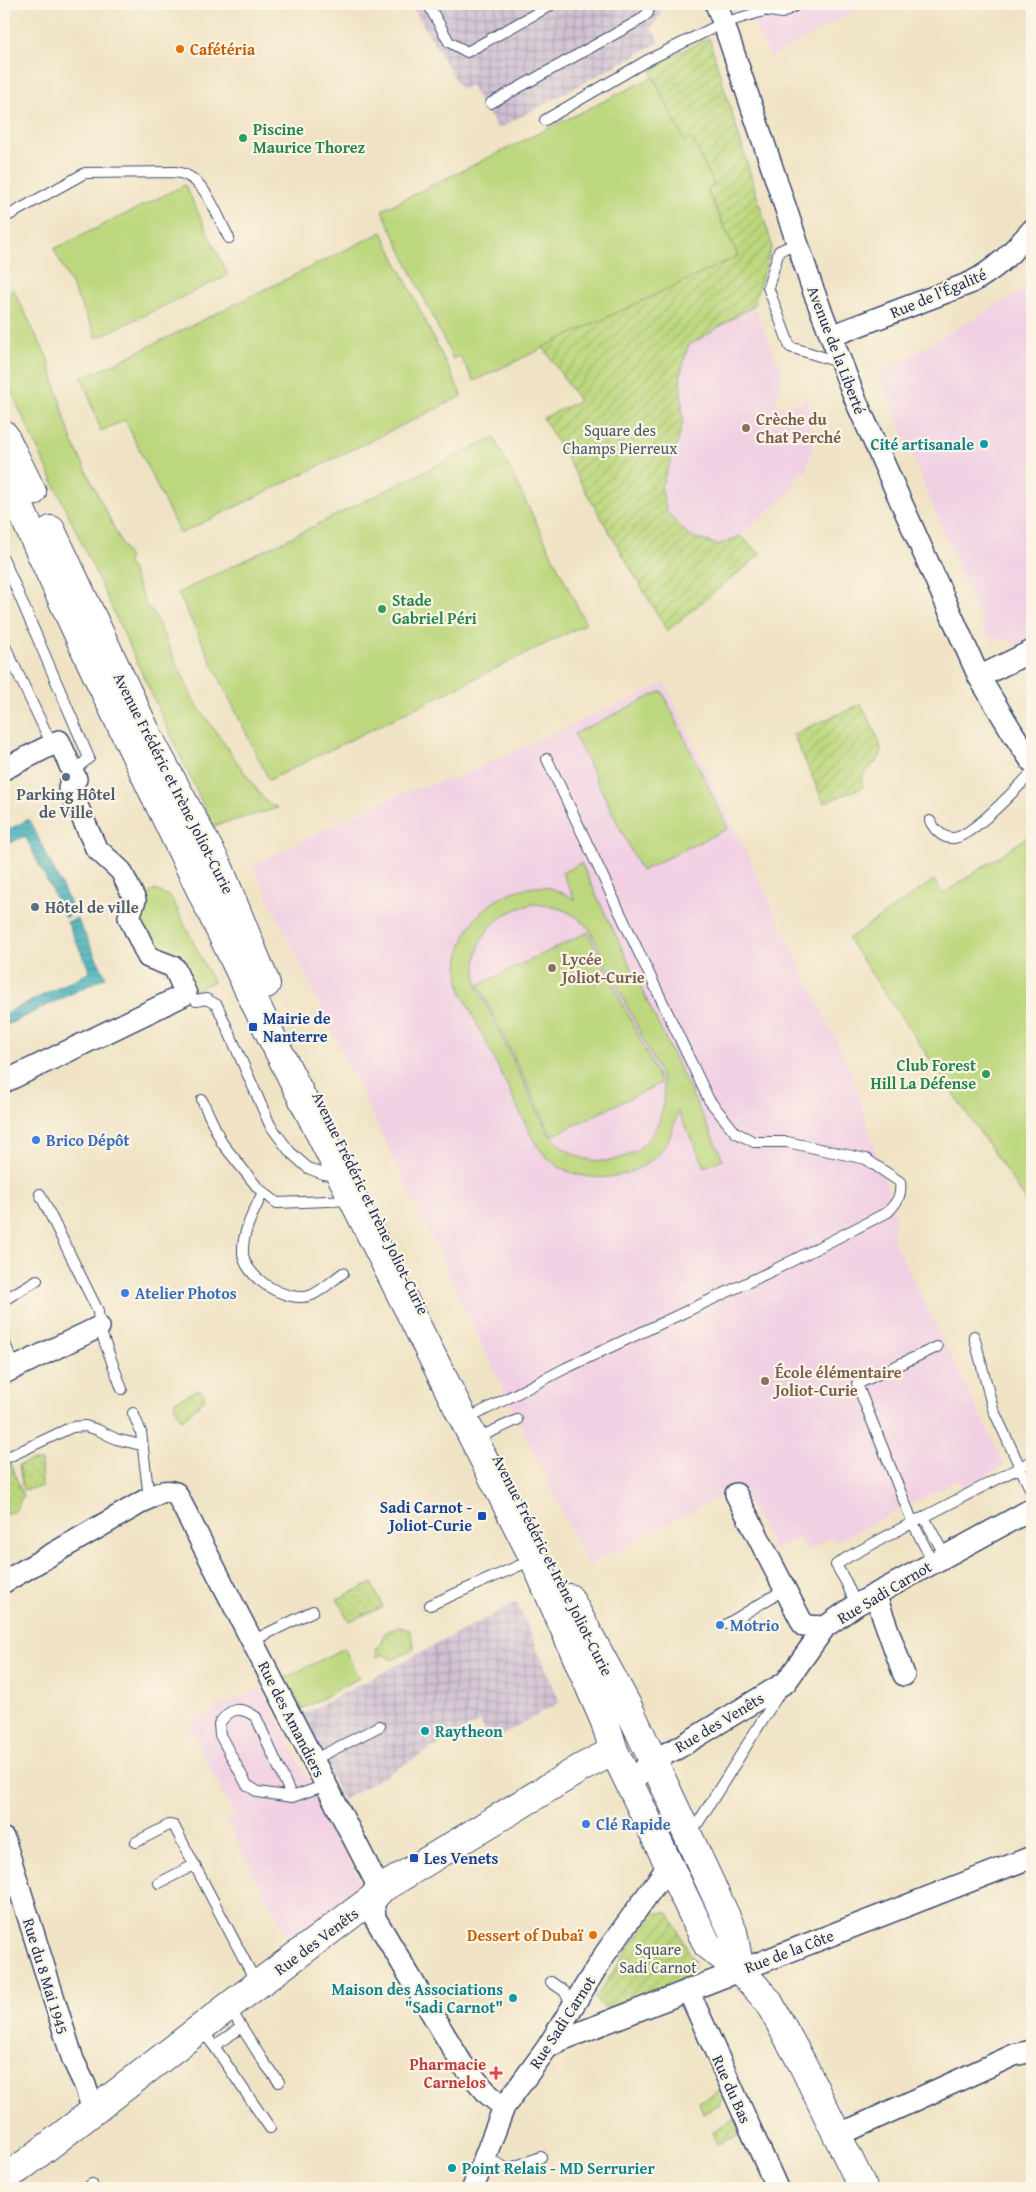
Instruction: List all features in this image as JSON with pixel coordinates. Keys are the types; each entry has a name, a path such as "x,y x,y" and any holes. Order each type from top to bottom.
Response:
{"main road":[{"name":"Avenue Frédéric et Irène Joliot-Curie","path":"4,435 149,738 219,868 273,1002 392,1249 574,1608 630,1711 733,1932 740,1970"},
{"name":"Avenue Frédéric et Irène Joliot-Curie","path":"7,493 273,1040 343,1175 534,1559 605,1722 614,1752 708,1946 740,1970 768,2001 802,2063 863,2188"},
{"name":"Rue des Venêts","path":"4,2178 20,2168 93,2111 233,2018 258,1984 373,1898 381,1889 581,1768 614,1752"}],"street":[{"name":"Avenue de la Liberté","path":"720,13 812,287 843,363 856,401 980,677 1014,736 1032,762"},
{"name":"Rue de l'Égalité","path":"831,336 970,283 990,273 1032,230"},
{"path":"980,677 1032,652"},
{"path":"4,770 59,741 76,779 70,784 69,788 96,848 121,871 135,900 129,917 148,957 174,967 186,994 4,1082"},
{"path":"9,1370 99,1327"},
{"name":"Rue des Amandiers","path":"4,1582 162,1491 170,1490 176,1493 376,1882 373,1898 375,1918 462,2064 489,2095 504,2107"},
{"path":"736,1494 804,1626 826,1628"},
{"name":"Rue Sadi Carnot","path":"786,1682 815,1639 856,1605 1032,1509"},
{"path":"875,1594 904,1675"},
{"name":"Rue des Venêts","path":"630,1786 652,1760 678,1748 786,1682"},
{"path":"614,1752 652,1760"},
{"name":"Rue du 8 Mai 1945","path":"4,1838 73,2060 85,2085 93,2111"},
{"name":"Rue de la Côte","path":"547,2048 561,2040 1032,1857"},
{"name":"Rue Sadi Carnot","path":"472,2188 504,2107 547,2048 572,2005 611,1946 669,1865"},
{"name":"Rue du Bas","path":"688,1990 777,2188"},
{"path":"836,2134 854,2128 1014,2055 1032,2051"}],"lane":[{"path":"428,4 449,42 467,52 553,4"},
{"path":"491,103 640,20 648,13 649,4"},
{"path":"545,120 646,61 720,13 764,7 782,13 798,4"},
{"path":"4,218 85,173 175,172 183,173 199,183 229,238"},
{"path":"798,242 779,251 768,287 790,347 843,363"},
{"path":"4,560 89,758 66,777"},
{"path":"4,644 52,745"},
{"path":"482,1424 566,1368 774,1270 888,1212 898,1201 902,1193 900,1182 866,1159 787,1142 754,1142 735,1132 714,1107 700,1082 547,759"},
{"path":"930,821 938,833 946,837 952,838 967,834 1032,772"},
{"path":"196,1001 206,999 217,1005 270,1125 290,1152 308,1168 323,1174 343,1175"},
{"path":"202,1100 222,1143 263,1192 278,1203 355,1200"},
{"path":"263,1192 248,1226 242,1251 247,1266 257,1279 278,1292 298,1297 311,1295 343,1273"},
{"path":"40,1194 98,1311 99,1327 122,1389"},
{"path":"4,1300 37,1280"},
{"path":"974,1336 993,1409 1032,1493"},
{"path":"4,1342 9,1370"},
{"path":"937,1346 857,1384 913,1522 939,1559"},
{"path":"133,1413 141,1432 141,1445 149,1498"},
{"path":"482,1424 517,1420"},
{"path":"4,1459 72,1427 86,1426 116,1440 141,1445"},
{"path":"856,1605 836,1565 924,1516 1032,1461"},
{"path":"924,1516 939,1559"},
{"path":"430,1605 534,1559"},
{"path":"727,1624 785,1589"},
{"path":"252,1641 313,1612"},
{"name":"Rue Sadi Carnot","path":"689,1837 786,1682"},
{"path":"292,1797 256,1717 247,1711 239,1709 226,1713 219,1724 220,1735 247,1786 258,1792 292,1797 326,1785"},
{"path":"313,1760 380,1726"},
{"path":"136,1842 171,1825 174,1826 258,1984"},
{"path":"159,1883 194,1864"},
{"path":"551,1982 564,1991 572,2005"},
{"path":"233,2018 279,2082"},
{"path":"207,2037 270,2128"},
{"path":"485,2158 508,2169 541,2157"}],"shaded area":[{"path":"411,4 662,4 661,14 651,28 660,42 498,129 470,85 461,90"},
{"path":"737,4 867,4 771,57 749,16 745,18"},
{"name":"Cité artisanale","path":"1032,276 1032,654 1008,641 987,636 878,374 1016,294"},
{"name":"Crèche du Chat Perché","path":"753,306 782,371 775,404 787,407 789,402 800,405 804,397 809,399 807,407 815,409 809,435 815,437 806,472 799,470 794,488 740,536 718,545 689,536 667,513 661,487 677,444 683,421 680,376 688,346"},
{"name":"Lycée Joliot-Curie","path":"665,683 851,1072 896,1216 893,1239 1005,1465 963,1488 957,1480 836,1542 830,1538 806,1551 799,1538 774,1550 739,1486 588,1566 253,865 399,794 448,779 449,781"},
{"path":"517,1602 560,1702 490,1742 480,1721 343,1800 300,1716"},
{"path":"261,1688 360,1881 355,1891 298,1935 293,1936 286,1931 272,1909 226,1819 234,1815 188,1725 214,1709"}],"green space":[{"name":"Square des Champs Pierreux","path":"709,38 772,245 753,306 688,346 680,376 683,421 677,444 661,487 667,512 689,536 718,545 740,536 761,554 667,631 543,418 579,401 543,347 738,256 707,189 714,185 692,139 685,142 649,67"},
{"path":"653,77 685,142 692,139 714,185 707,190 738,256 474,381 460,356 453,359 382,210"},
{"path":"185,185 228,275 97,338 54,249"},
{"path":"382,232 462,396 180,534 125,420 101,431 82,377 101,370"},
{"path":"13,289 47,357 72,441 129,559 127,560 149,611 152,610 194,701 257,790 265,800 278,808 213,826 4,376 4,294"},
{"name":"Stade Gabriel Péri","path":"494,437 586,624 269,780 178,593"},
{"path":"662,691 728,828 641,871 574,734"},
{"path":"861,704 881,747 880,756 863,776 863,787 824,803 793,734"},
{"name":"Club Forest Hill La Défense","path":"1032,834 1032,1209 848,939 934,880 943,894"},
{"path":"581,863 723,1159 705,1167 678,1112 664,1147 654,1158 629,1172 615,1176 586,1176 572,1173 552,1162 535,1143 461,991 458,975 459,959 462,944 468,930 488,906 501,898 520,890 546,887 575,899 562,873","holes":["534,904 558,908 571,914 590,930 662,1078 663,1104 657,1126 645,1143 629,1155 610,1161 589,1160 568,1151 549,1134 478,988 477,957 480,944 486,933 494,923 505,915"]},
{"path":"155,890 171,897 213,982 186,994 148,957 135,900"},
{"path":"588,932 661,1083 552,1136 479,985"},
{"path":"197,1390 201,1391 205,1396 203,1401 184,1419 180,1418 174,1405 175,1401"},
{"path":"30,1461 41,1461 42,1487 23,1490 19,1465"},
{"path":"10,1463 23,1496 15,1511 4,1514 4,1465"},
{"path":"372,1583 383,1607 349,1621 337,1599"},
{"path":"399,1626 410,1630 414,1643 413,1650 392,1660 384,1655 377,1657 376,1647 381,1644 385,1633"},
{"path":"344,1648 359,1678 302,1709 285,1678"},
{"name":"Square Sadi Carnot","path":"652,1913 669,1913 695,1963 691,1977 606,2008 595,1999"},
{"path":"723,2089 725,2095 719,2105 703,2114 699,2102"},
{"path":"735,2118 742,2134 717,2144 712,2133"}],"water":[{"path":"29,819 75,913 65,918 25,836 4,846 4,832"},
{"path":"77,918 106,977 5,1026 4,1014 90,972 67,922"}],"tunnel":[{"path":"4,1204 8,1203"}],"place":[{"name":"Cafétéria","path":"180,49"},
{"name":"Piscine Maurice Thorez","path":"243,138"},
{"name":"Crèche du Chat Perché","path":"746,428"},
{"name":"Cité artisanale","path":"984,444"},
{"name":"Stade Gabriel Péri","path":"382,609"},
{"name":"Parking Hôtel de Ville","path":"66,777"},
{"name":"Hôtel de ville","path":"35,907"},
{"name":"Lycée Joliot-Curie","path":"552,968"},
{"name":"Mairie de Nanterre","path":"253,1027"},
{"name":"Club Forest Hill La Défense","path":"986,1074"},
{"name":"Brico Dépôt","path":"36,1140"},
{"name":"Atelier Photos","path":"125,1293"},
{"name":"École élémentaire Joliot-Curie","path":"765,1381"},
{"name":"Sadi Carnot - Joliot-Curie","path":"482,1516"},
{"name":"Motrio","path":"720,1625"},
{"name":"Raytheon","path":"425,1731"},
{"name":"Clé Rapide","path":"586,1824"},
{"name":"Les Venets","path":"414,1858"},
{"name":"Dessert of Dubaï","path":"593,1935"},
{"name":"Maison des Associations \"Sadi Carnot\"","path":"513,1998"},
{"name":"Pharmacie Carnelos","path":"496,2073"},
{"name":"Point Relais - MD Serrurier","path":"452,2168"}]}
